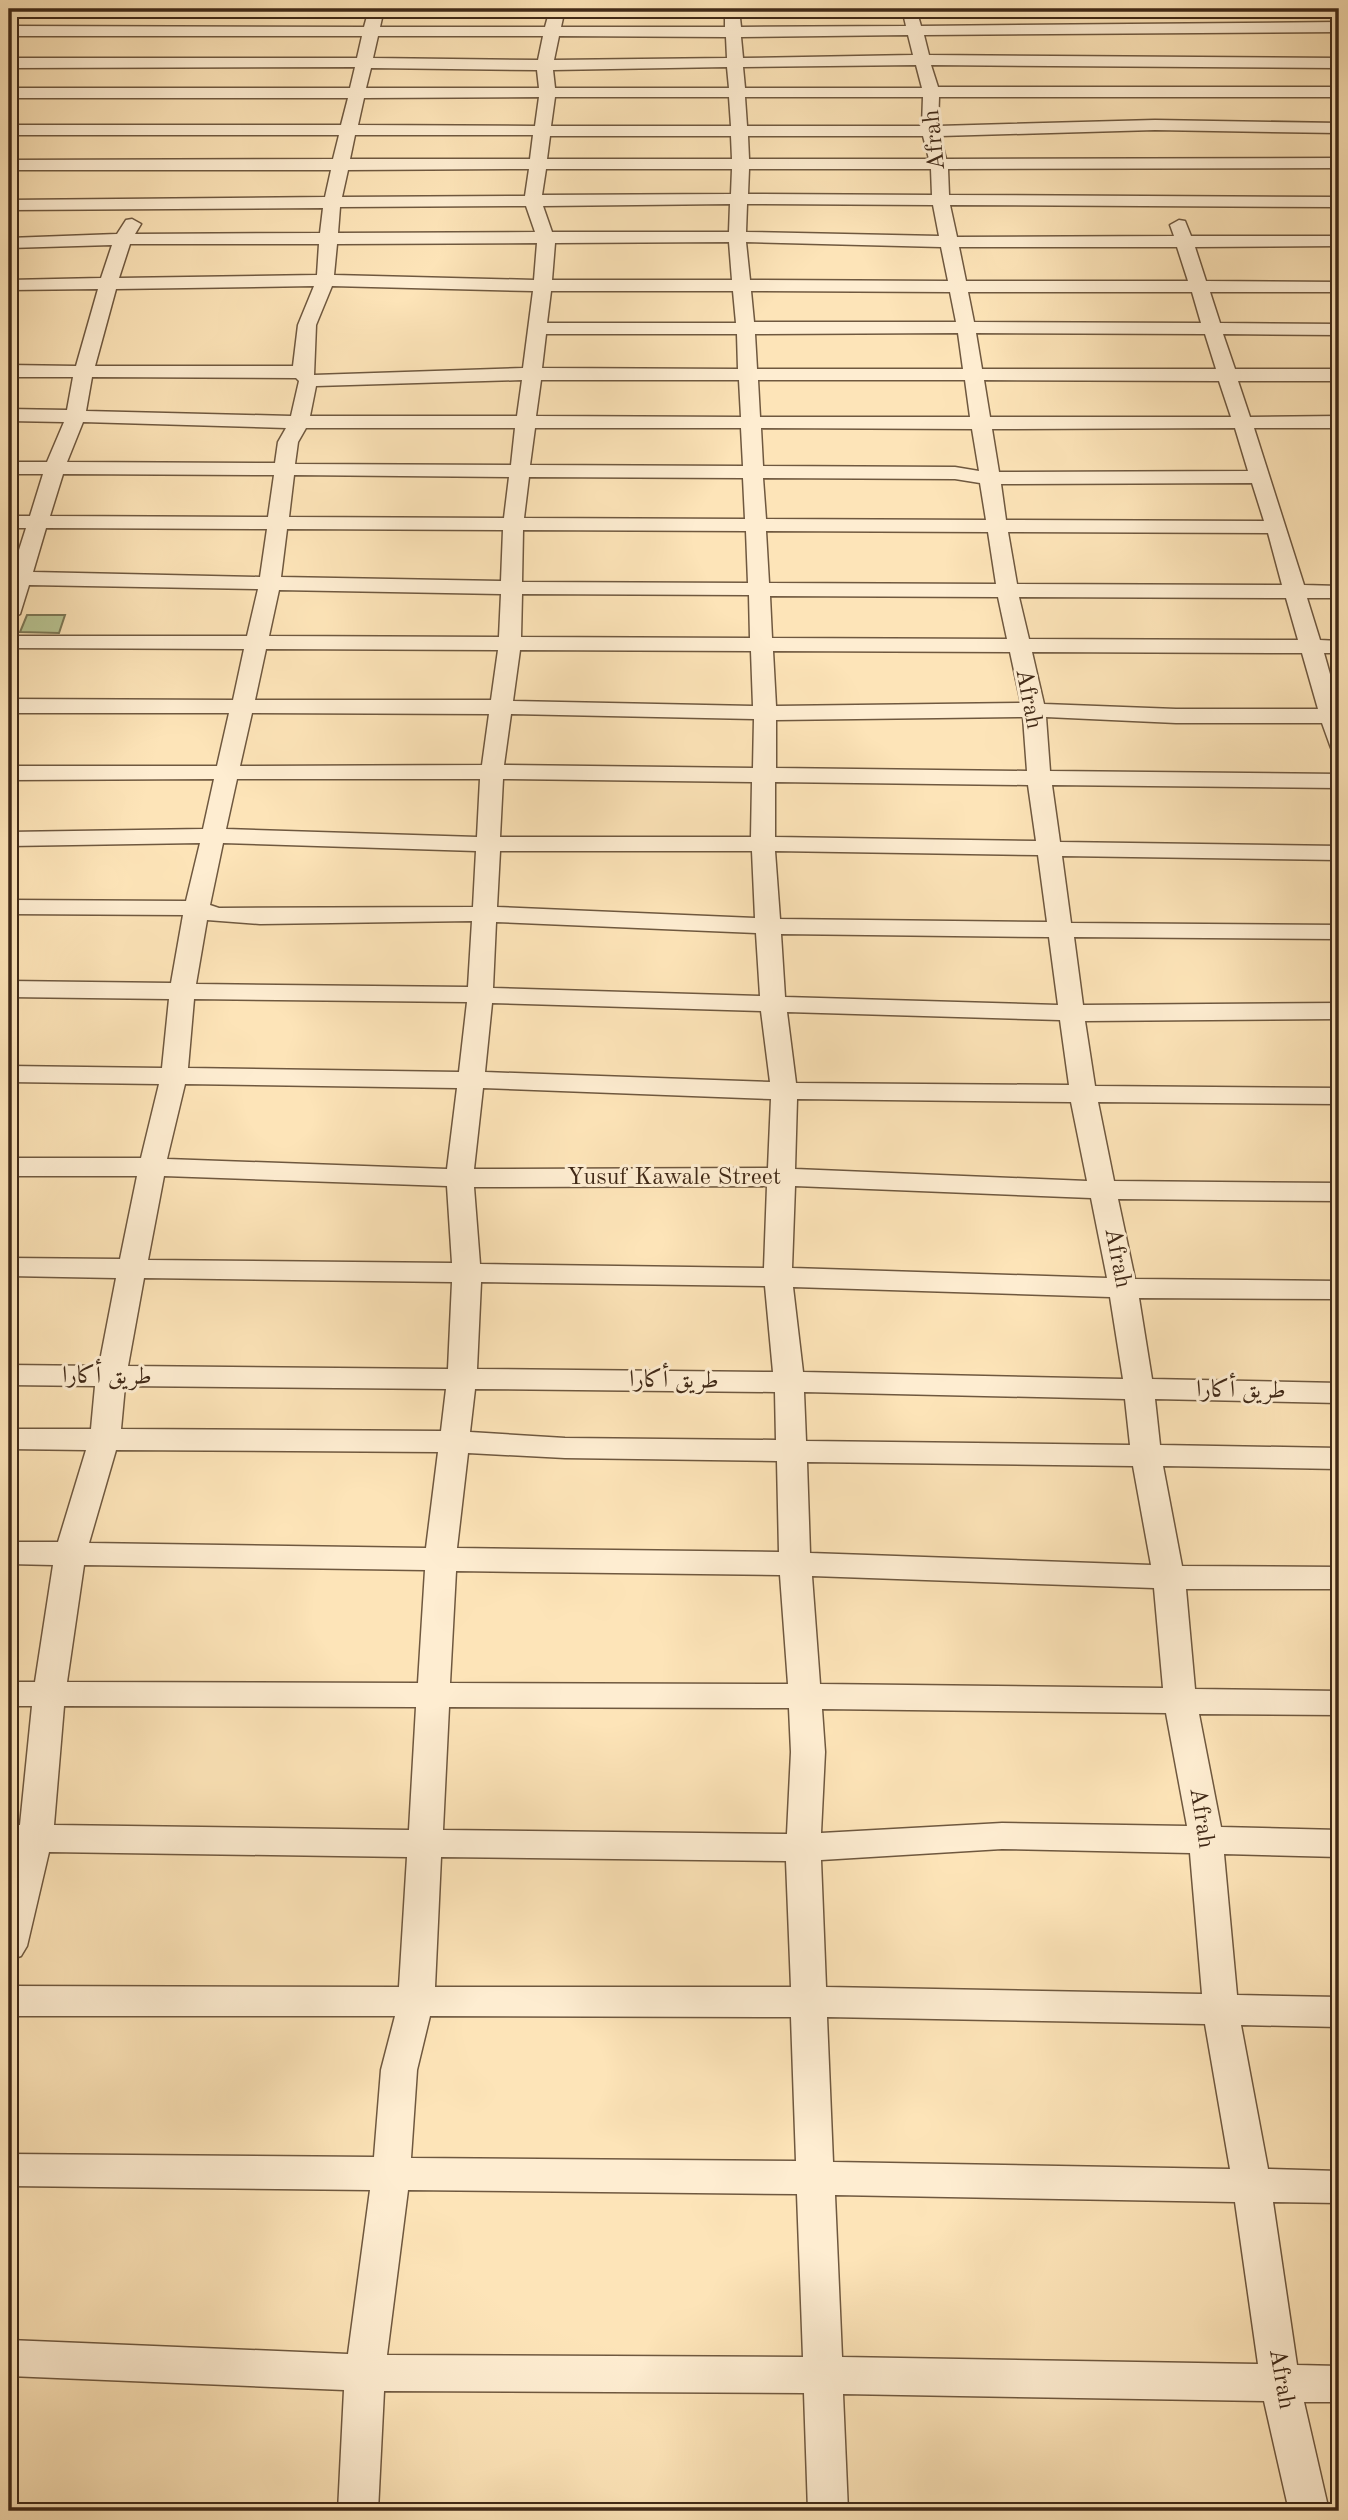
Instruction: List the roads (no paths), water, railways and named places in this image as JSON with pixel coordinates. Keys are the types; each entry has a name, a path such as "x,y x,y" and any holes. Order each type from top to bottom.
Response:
{"street":[{"path":"9,614 15,578 76,415 84,371 123,239 149,203 177,95 192,61 207,9"},
{"path":"1119,9 1141,62 1145,92 1155,125 1172,162 1181,240 1276,527 1310,647 1334,716 1339,743"},
{"path":"1289,9 1306,45 1335,92 1339,112"},
{"path":"9,1945 22,1837 49,1696 70,1555 105,1438 111,1377 152,1167 174,1075 182,991 197,908 229,771 240,706 270,582 287,470 288,442 299,422 305,376 307,325 325,280 332,202 374,20"},
{"path":"9,57 11,26 201,29 374,20 912,20 1126,30 1306,45 1339,63"},
{"path":"358,2511 365,2373 391,2175 399,2070 416,2002 442,1560 462,1380 467,1272 460,1178 473,1080 480,995 492,772 499,707 510,644 514,587 513,525 543,285 546,239 533,202 547,95 545,65 555,20"},
{"path":"731,20 741,165 737,237 746,330 765,713 763,844 773,1003 784,1091 779,1177 778,1278 789,1382 795,1564 805,1696 807,1752 803,1849 828,2511"},
{"name":"Afrah","path":"912,20 925,60 930,93 930,131 939,163 941,201 966,327 1007,589 1018,648 1034,710 1039,777 1083,1095 1123,1288 1146,1454 1169,1577 1180,1702 1206,1838 1221,2011 1252,2188 1280,2385 1309,2511"},
{"path":"9,63 192,61 545,65 925,60 1141,62 1306,45 1339,27"},
{"path":"9,93 547,95 737,92 1335,92"},
{"path":"9,130 930,131 1155,125 1339,128"},
{"path":"9,165 540,162 741,165 1339,163"},
{"path":"9,205 741,199 1339,202"},
{"path":"9,243 123,239 737,237 951,242 1339,241"},
{"path":"9,285 325,280 424,285 1339,287"},
{"path":"537,329 1339,329"},
{"path":"9,371 305,376 1339,375"},
{"path":"9,415 299,422 1339,422"},
{"path":"9,468 955,473 988,478 1260,477"},
{"path":"9,522 1276,527"},
{"path":"15,578 514,587 1339,592"},
{"path":"9,642 257,640 1018,648 1339,647"},
{"path":"9,706 499,707 765,713 1034,710 1176,716 1334,716"},
{"path":"9,772 492,772 1339,781"},
{"path":"9,839 212,836 487,844 763,844 1339,853"},
{"path":"9,907 197,908 215,915 260,917 483,914 768,927 1339,932"},
{"path":"9,989 480,995 1072,1013 1339,1011"},
{"path":"9,1074 473,1080 784,1091 1339,1096"},
{"name":"Yusuf Kawale Street","path":"9,1167 152,1167 460,1178 779,1177 1103,1190 1339,1192"},
{"path":"9,1267 467,1272 1123,1288 1339,1290"},
{"name":"طريق أكارا","path":"9,1375 789,1382 1339,1393"},
{"path":"9,1439 454,1442 565,1448 1339,1458"},
{"path":"9,1553 795,1564 1169,1577 1339,1578"},
{"path":"9,1694 805,1696 1339,1703"},
{"path":"22,1837 803,1849 1002,1836 1206,1838 1339,1843"},
{"path":"9,2001 810,2002 1339,2012"},
{"path":"9,2170 817,2178 1252,2188 1339,2187"},
{"path":"9,2358 365,2373 822,2375 1339,2384"}]}
